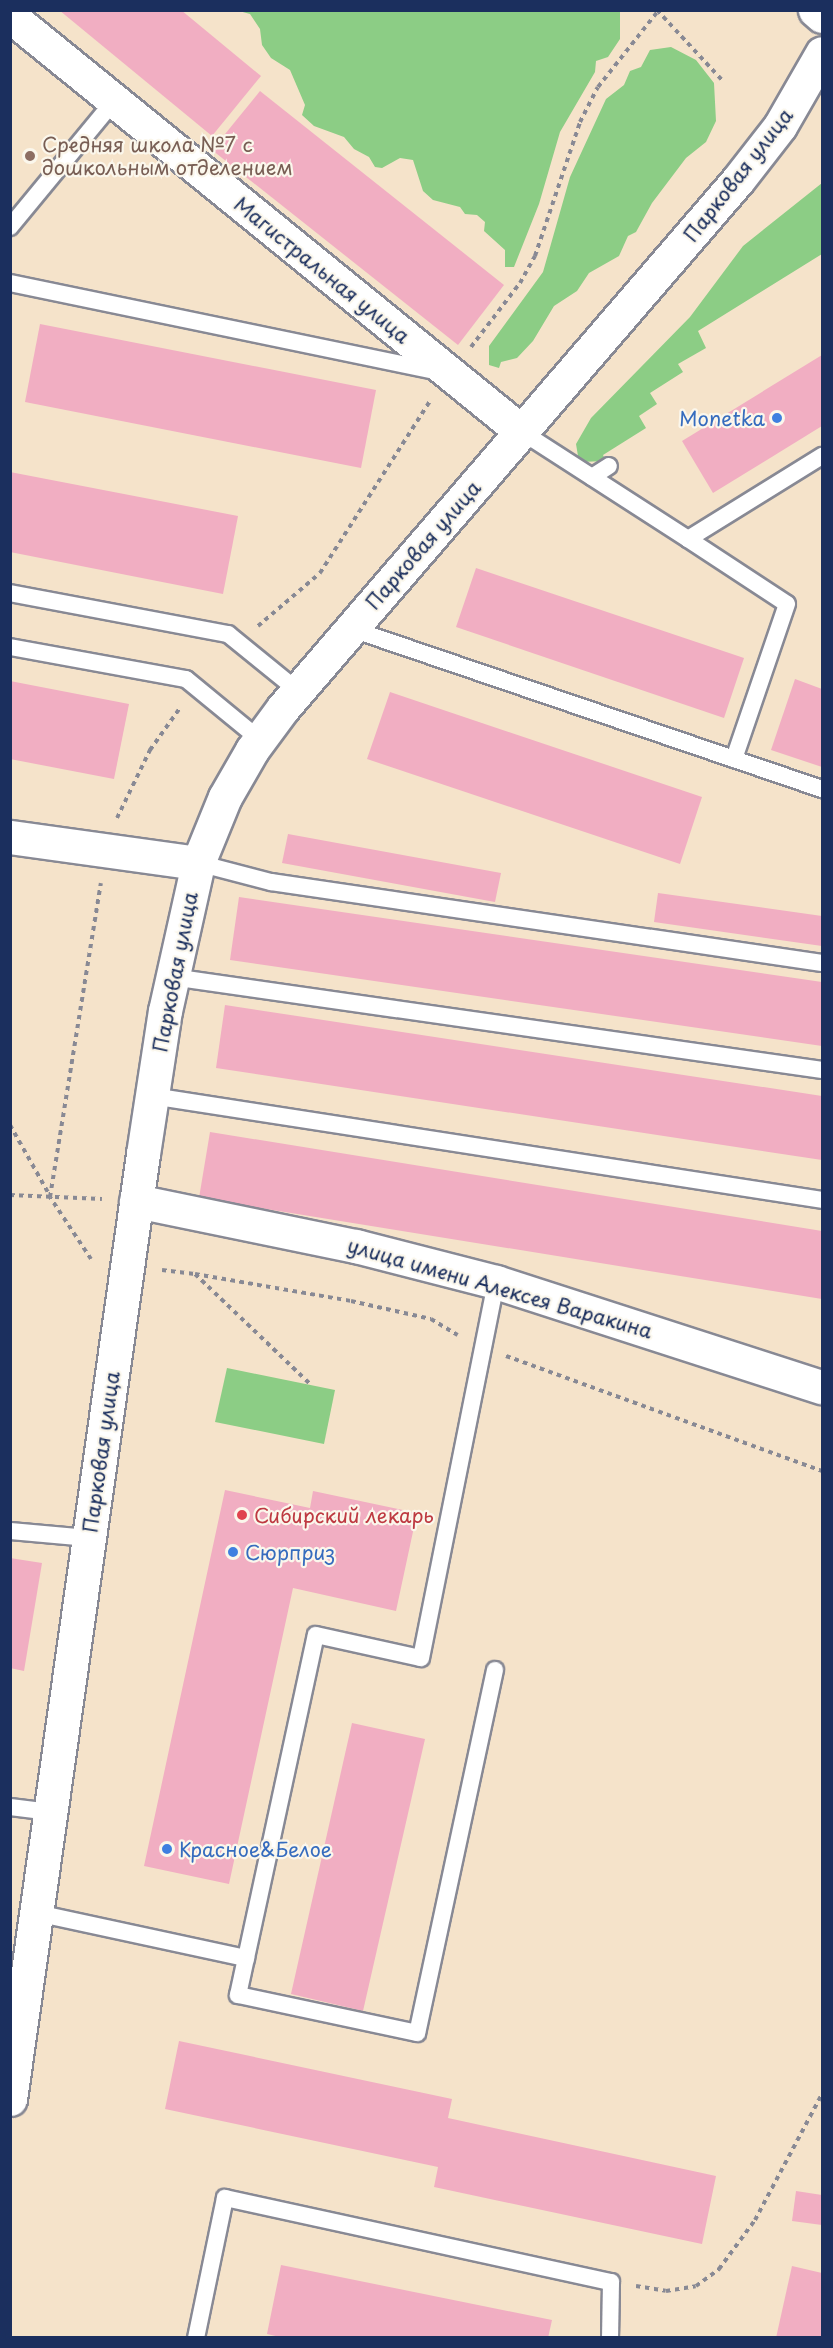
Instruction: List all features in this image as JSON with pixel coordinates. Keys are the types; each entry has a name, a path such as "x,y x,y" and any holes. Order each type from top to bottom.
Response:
{"street":[{"path":"815,10 822,16"},
{"name":"Магистральная улица","path":"10,16 522,432"},
{"name":"Парковая улица","path":"10,2099 152,1095 172,977 198,863 225,797 259,740 297,690 738,180 780,126 822,53"},
{"path":"10,837 198,863"},
{"name":"улица имени Алексея Варакина","path":"136,1201 356,1246 496,1282 822,1387"}],"lane":[{"path":"10,227 114,101"},
{"path":"10,283 451,374"},
{"path":"522,432 787,604 734,759"},
{"path":"688,539 822,456"},
{"path":"592,477 609,466"},
{"path":"10,593 228,634 297,690"},
{"path":"349,628 822,789"},
{"path":"10,647 186,678 259,740"},
{"path":"198,863 271,882 822,963"},
{"path":"172,977 822,1070"},
{"path":"152,1095 822,1200"},
{"path":"495,1670 417,2033 238,1995 316,1635 421,1658 496,1282"},
{"path":"10,1531 89,1538"},
{"path":"10,1807 51,1812"},
{"path":"37,1913 246,1958"},
{"path":"196,2337 225,2198 611,2282 610,2337"}],"path":[{"path":"239,642 320,573 417,418 520,283 535,256 580,122 598,87 658,11 723,81"},
{"path":"50,1197 107,850 118,814 150,750 198,688"},
{"path":"10,1125 50,1197 91,1259"},
{"path":"10,1195 136,1201"},
{"path":"162,1270 351,1301 430,1319 482,1348 822,1471"},
{"path":"195,1274 311,1385"},
{"path":"611,2282 666,2291 696,2286 719,2269 755,2220 822,2094"}],"green space":[{"path":"620,10 620,39 608,57 596,61 595,72 560,132 539,204 514,267 505,267 505,250 484,231 485,222 477,215 465,214 460,207 433,200 423,191 413,160 400,158 382,168 375,167 369,157 354,149 344,137 314,126 302,115 305,105 290,70 271,58 262,45 260,29 250,14 239,11"},
{"path":"671,47 696,60 714,83 716,121 706,142 686,158 652,203 636,232 628,236 619,256 589,273 577,291 554,306 533,341 517,358 501,362 499,368 489,365 489,346 543,272 570,177 606,99 624,85 630,71 641,67 650,50"},
{"path":"822,183 822,254 698,331 706,348 678,364 683,372 650,393 657,404 639,416 646,428 603,455 606,461 579,462 576,444 591,418 690,317 743,246"},
{"path":"227,1368 335,1390 324,1444 215,1422"}],"building":[{"path":"59,10 181,10 261,76 212,136"},
{"path":"260,91 504,285 458,345 212,150"},
{"path":"40,324 376,390 361,468 25,402"},
{"path":"822,355 822,426 713,493 682,441"},
{"path":"10,472 238,516 223,594 10,552"},
{"path":"476,568 744,658 724,718 456,627"},
{"path":"795,679 822,689 822,767 771,750"},
{"path":"10,681 129,704 114,779 10,759"},
{"path":"390,692 702,797 680,864 367,759"},
{"path":"288,834 501,873 495,902 282,863"},
{"path":"658,893 822,916 822,946 654,922"},
{"path":"239,897 822,982 822,1046 230,960"},
{"path":"225,1005 822,1096 822,1160 216,1068"},
{"path":"210,1132 822,1231 822,1299 199,1198"},
{"path":"225,1490 310,1508 313,1491 417,1513 396,1611 293,1588 229,1884 144,1866"},
{"path":"10,1558 42,1563 24,1671 10,1668"},
{"path":"352,1723 425,1739 363,2011 291,1994"},
{"path":"179,2041 452,2099 448,2118 716,2176 702,2244 434,2187 438,2167 165,2109"},
{"path":"796,2191 822,2195 822,2225 792,2221"},
{"path":"281,2265 552,2320 548,2338 284,2338 267,2334"},
{"path":"792,2266 822,2273 822,2338 776,2338"}],"place":[{"name":"Средняя школа №7 с дошкольным отделением","path":"30,156"},
{"name":"Monetka","path":"777,418"},
{"name":"Сибирский лекарь","path":"242,1515"},
{"name":"Сюрприз","path":"233,1552"},
{"name":"Красное&Белое","path":"167,1849"}]}
